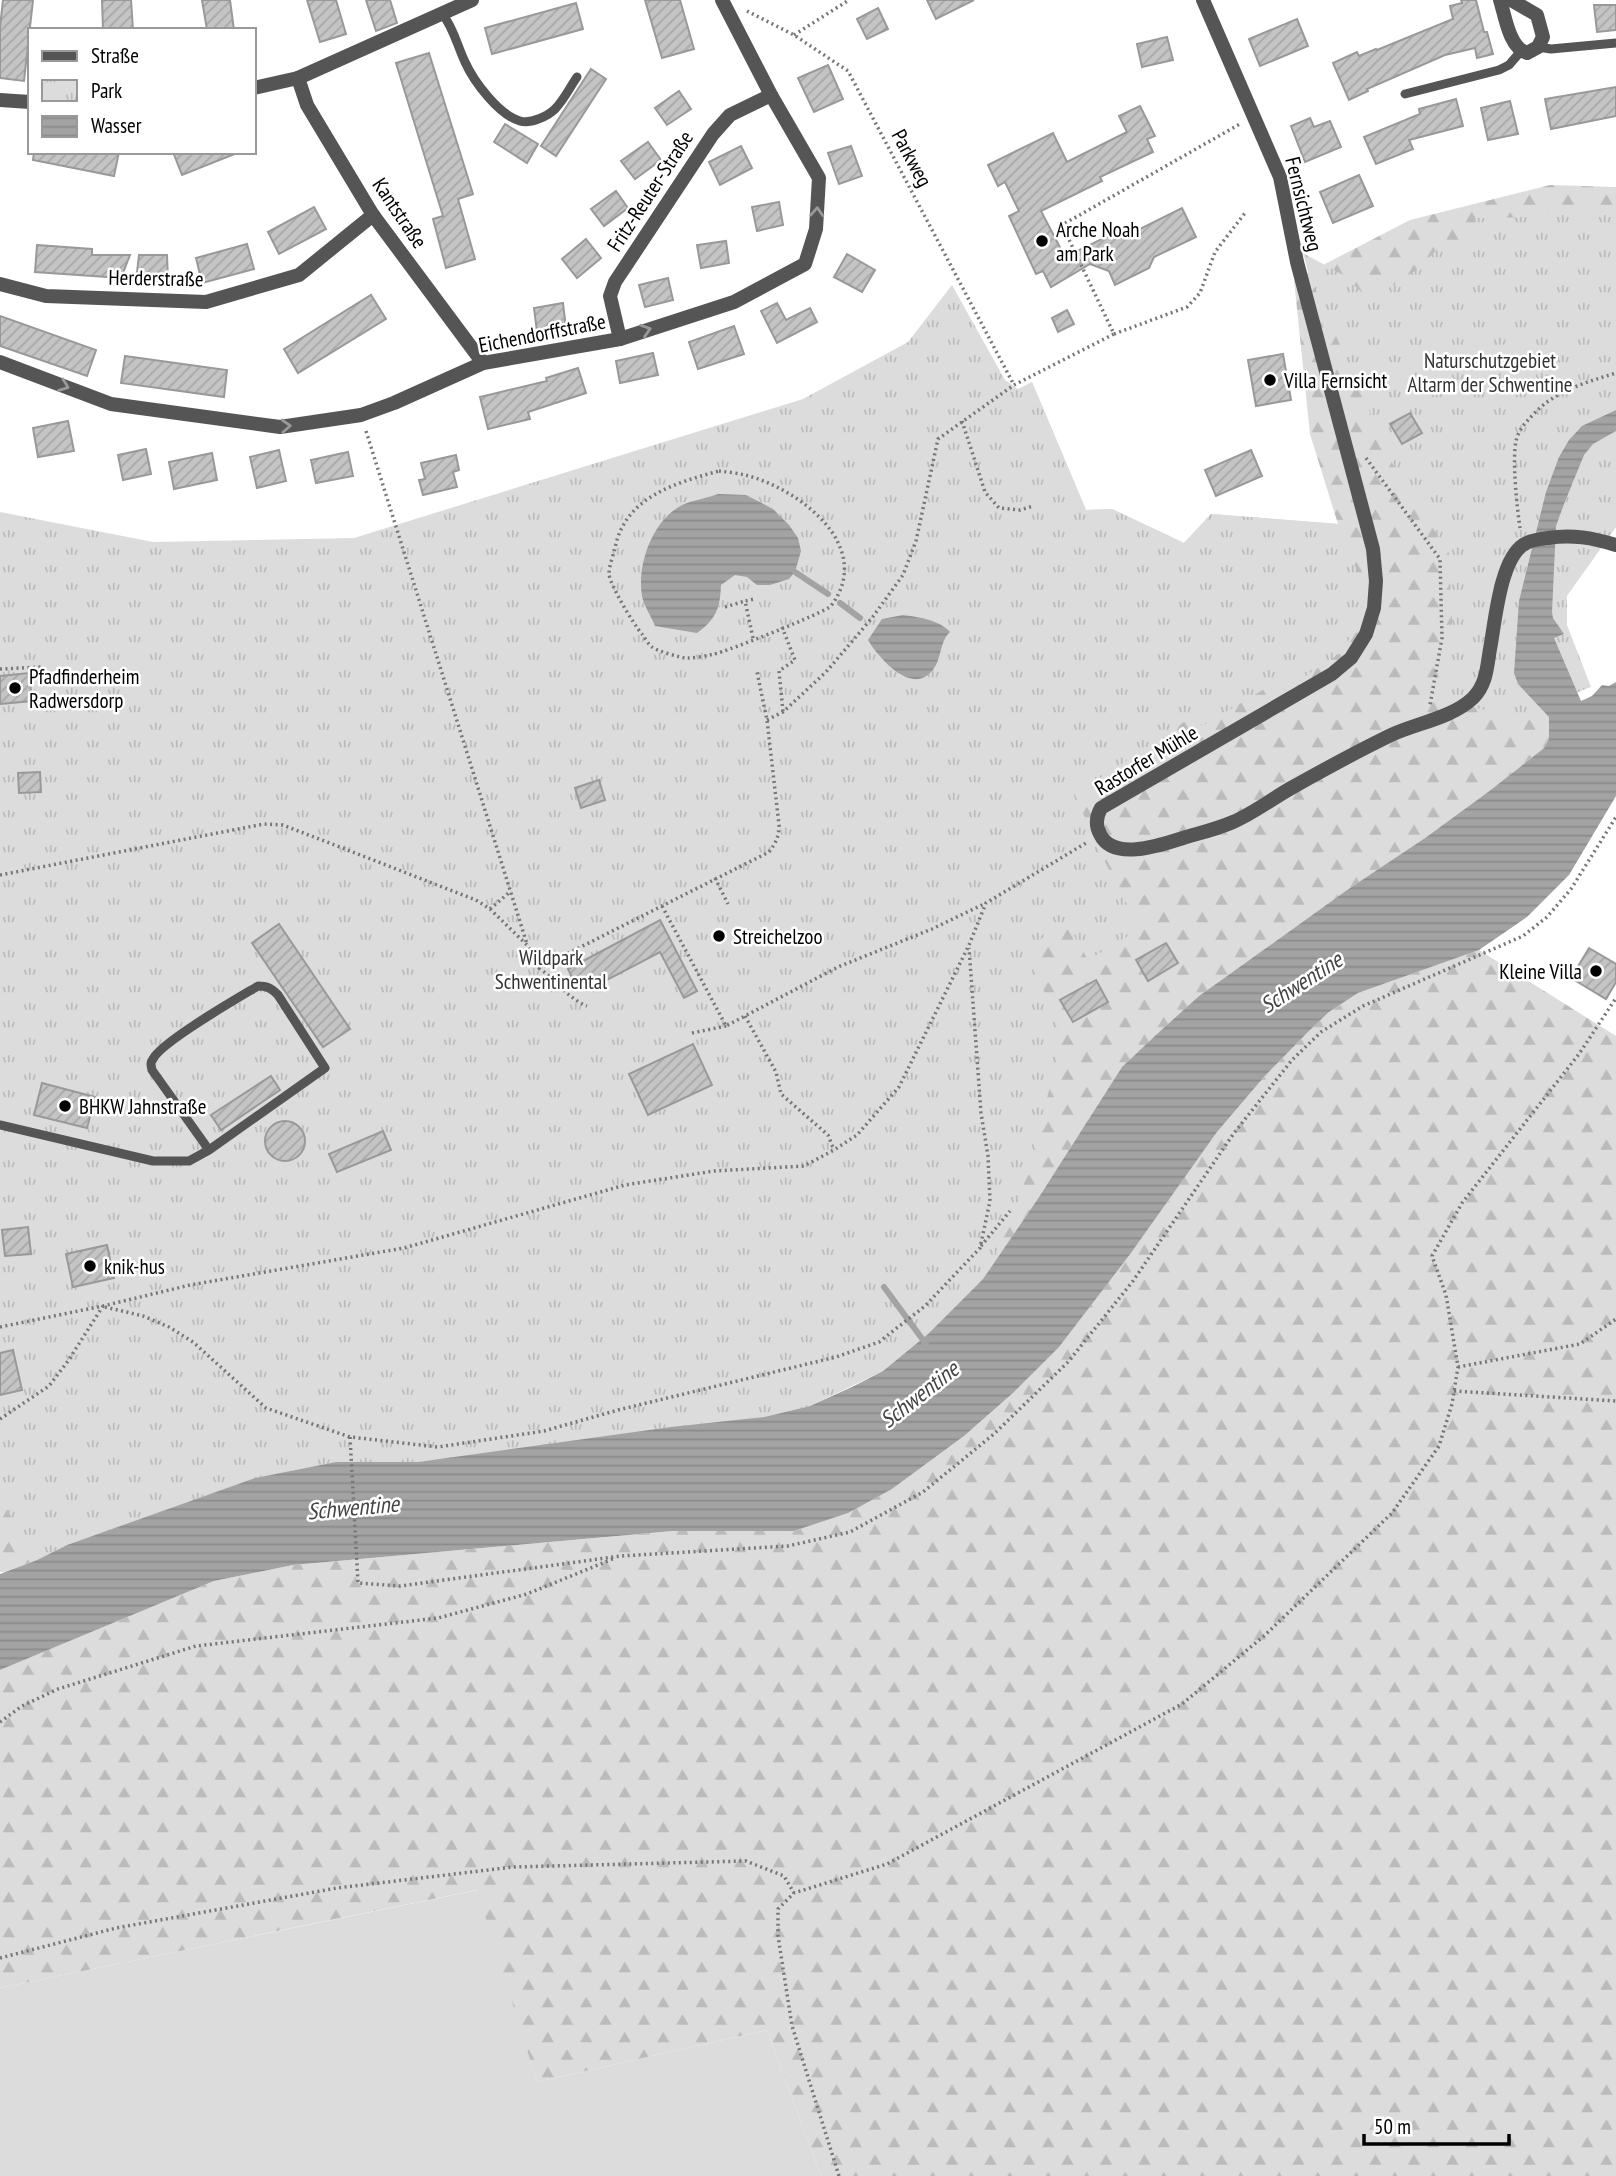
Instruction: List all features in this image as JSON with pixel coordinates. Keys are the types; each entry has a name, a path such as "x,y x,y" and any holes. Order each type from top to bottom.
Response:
{"street":[{"path":"256,88 298,78 449,7 472,0"},
{"name":"Fernsichtweg","path":"1203,0 1282,185 1297,262 1331,386"},
{"path":"1500,0 1514,42 1521,51 1527,53 1538,47 1543,37 1537,15 1511,0"},
{"name":"Eichendorffstraße","path":"0,362 111,404 280,428 361,415 483,363 620,339 734,302 805,264 816,229 819,178 771,95 724,3"},
{"name":"Kantstraße","path":"298,78 307,106 373,215 483,363"},
{"name":"Fritz-Reuter-Straße","path":"620,339 610,296 615,282 713,134 730,115 771,95"},
{"path":"0,100 28,102"},
{"name":"Herderstraße","path":"0,284 47,296 206,302 299,275 373,215"},
{"name":"Rastorfer Mühle","path":"1100,835 1097,815 1101,808 1332,674 1352,658 1366,634 1374,608 1376,581 1373,549 1331,386"},
{"path":"1100,835 1107,843 1135,849 1154,847 1217,828 1236,821 1294,786 1392,734 1461,707 1474,697 1487,674 1494,623 1506,573 1517,550 1528,542 1557,536 1594,538 1616,545"}],"lane":[{"path":"449,7 452,26 465,61 478,84 494,103 521,121 534,121 555,109 577,77"},
{"path":"1538,47 1551,50 1616,43"},
{"path":"1405,94 1499,70 1509,65 1521,51"},
{"path":"0,1125 153,1161 189,1161 209,1150 325,1068 271,988 258,986 167,1044 153,1058 152,1070 209,1150"}],"path":[{"path":"794,35 849,0"},
{"name":"Parkweg","path":"724,3 794,35 848,71 1014,385"},
{"path":"1114,334 1062,225 1254,116"},
{"path":"767,720 783,712 826,672 872,618 903,575 916,541 938,439 1014,385 1114,334 1187,307 1200,293 1215,252 1245,213"},
{"path":"1528,542 1518,516 1516,438 1541,405 1567,389 1616,373"},
{"path":"361,415 528,946 539,968 551,976 575,1001 587,1006"},
{"path":"962,421 985,492 999,508 1020,510 1033,506"},
{"path":"1363,453 1440,559 1442,638 1427,721"},
{"path":"719,471 744,474 767,482 797,497 821,518 838,538 844,552 841,586 830,608 753,638 715,654 685,658 652,647 638,629 609,575 617,535 630,512 647,499 681,481 719,471"},
{"path":"725,607 754,599"},
{"path":"745,601 753,638"},
{"path":"782,627 795,660 779,671 783,712"},
{"path":"0,669 42,667"},
{"path":"539,968 769,852 779,836 779,825 767,720 757,672"},
{"path":"350,1437 358,1583 400,1586 621,1556 788,1546 850,1532 923,1492 994,1434 1068,1362 1133,1281 1234,1133 1292,1060 1321,1032 1363,1006 1523,936 1547,917 1571,889 1616,817"},
{"path":"0,875 264,824 283,825 462,893 490,909 528,946"},
{"path":"692,1033 726,1026 838,967 932,929 986,903 1100,835"},
{"path":"715,878 728,904"},
{"path":"490,909 511,891"},
{"path":"0,1327 202,1282 404,1248 625,1185 714,1171 804,1166 857,1135 899,1087 969,945 986,903"},
{"path":"662,906 726,1026"},
{"path":"969,945 990,1201 980,1248"},
{"path":"839,2176 792,2026 778,1936 778,1909 794,1893 887,1864 1182,1704 1264,1636 1391,1513 1439,1446 1458,1367 1446,1294 1432,1256 1462,1203 1579,1054 1616,998"},
{"path":"745,1016 776,1072 781,1094 828,1135 834,1150"},
{"path":"103,1306 143,1316 169,1327 192,1342 266,1408 350,1437 438,1447 544,1432 618,1409 836,1357 879,1342 926,1306 1010,1211"},
{"path":"0,1419 49,1386 103,1306"},
{"path":"1458,1367 1580,1344 1616,1319"},
{"path":"1454,1391 1616,1401"},
{"path":"0,1721 22,1706 58,1689 196,1646 438,1618 527,1594 621,1556"},
{"path":"0,1958 116,1928 337,1888 513,1867 746,1861 784,1876 794,1893"}],"green space":[{"path":"1550,185 1616,187 1616,410 1582,426 1549,717 1549,739 1544,748 1488,792 1199,996 1122,1067 983,1279 764,1417 418,1462 336,1462 255,1478 67,1545 37,1560 0,1572 0,1469 1032,382 1086,510 1112,509 1184,543 1211,514 1338,524 1310,434 1294,280 1410,220"},
{"name":"Naturschutzgebiet Altarm der Schwentine","path":"1572,205 1616,207 1616,527 1567,596 1567,625 1591,687 1566,700 1545,719 1440,701 1452,623 1449,553 1395,469 1309,275 1303,253 1343,275 1370,300 1415,271 1438,249 1454,247 1478,231 1475,218 1535,215"},
{"name":"Wildpark Schwentinental","path":"952,285 1005,380 1018,389 1032,382 1086,510 1112,509 1184,543 1211,514 1339,524 1366,595 1345,650 1283,691 1271,685 1202,726 1193,716 1075,795 1103,858 1140,929 1088,960 1067,923 1023,950 1063,1038 1017,1210 983,1279 928,1334 883,1371 810,1406 764,1417 418,1462 336,1462 255,1478 67,1545 37,1560 0,1498 0,512 153,542 354,538 803,399 908,342"},
{"path":"1479,950 1616,1036 1616,2176 821,2176 767,2030 537,2082 477,1890 0,1988 0,1670 214,1581 293,1565 673,1531 794,1531 847,1513 892,1489 964,1436 1013,1393 1058,1347 1131,1253 1217,1132 1264,1077 1329,1012 1358,993"},
{"path":"478,1890 537,2082 767,2030 821,2176 0,2176 0,1988"}],"water":[{"name":"Schwentine","path":"1616,410 1616,431 1593,444 1584,455 1556,526 1552,612 1564,634 1554,638 1581,701 1592,696 1602,685 1609,686 1616,682 1616,796 1569,875 1527,917 1479,950 1358,993 1329,1012 1264,1077 1217,1132 1131,1253 1059,1347 1013,1393 964,1436 892,1489 848,1513 794,1531 673,1531 293,1565 214,1581 0,1670 0,1574 67,1545 255,1478 336,1462 418,1462 764,1417 810,1406 883,1371 928,1334 983,1279 1122,1067 1199,996 1425,838 1544,748 1549,739 1549,717 1518,684 1514,673 1519,601 1546,492 1559,457 1582,426"},
{"path":"718,494 746,495 773,509 789,525 798,538 801,551 795,572 789,579 770,585 757,585 747,577 735,575 721,585 716,613 697,633 655,626 643,600 641,584 644,559 653,535 677,508"},
{"path":"903,615 935,622 950,632 946,636 935,667 924,678 905,677 896,671 879,656 868,640 882,619"}],"building":[{"path":"3,0 33,0 24,81 0,78"},
{"path":"102,0 131,0 133,28 103,28"},
{"path":"202,0 230,0 234,28 207,28"},
{"path":"307,0 336,0 346,34 320,42"},
{"path":"366,0 390,0 397,23 376,31"},
{"path":"645,0 680,0 694,49 662,58"},
{"path":"927,0 974,0 936,19"},
{"path":"1461,0 1476,0 1493,54 1477,58 1475,48 1445,55 1367,89 1368,91 1349,100 1333,63 1357,52 1359,56 1377,50 1453,19 1450,6 1462,3"},
{"path":"576,3 583,29 492,54 485,28"},
{"path":"1594,5 1616,5 1616,30 1597,32"},
{"path":"878,8 888,29 867,39 857,19"},
{"path":"1297,19 1308,46 1260,66 1249,39"},
{"path":"1167,37 1173,60 1142,67 1137,44"},
{"path":"429,53 473,194 458,199 475,259 446,268 433,219 443,216 396,63"},
{"path":"828,65 843,99 814,112 798,78"},
{"path":"591,69 606,79 556,156 541,146"},
{"path":"1616,87 1616,116 1551,129 1545,99"},
{"path":"679,91 691,109 667,125 655,108"},
{"path":"1456,99 1463,126 1409,140 1413,149 1376,164 1364,137 1420,114 1419,109"},
{"path":"1510,101 1518,134 1488,140 1481,108"},
{"path":"1140,106 1155,136 1147,139 1153,152 1100,177 1102,181 1041,211 1065,257 1110,235 1122,238 1182,208 1196,237 1154,257 1149,268 1115,285 1109,271 1090,264 1051,287 1043,271 1036,274 1009,216 1019,211 1005,182 998,186 988,165 1053,133 1067,162 1127,132 1119,116"},
{"path":"1310,118 1314,127 1330,121 1341,147 1305,162 1291,126"},
{"path":"505,124 538,144 527,163 494,142"},
{"path":"648,142 661,160 635,179 621,161"},
{"path":"741,146 752,168 720,185 709,162"},
{"path":"851,146 862,176 839,184 828,153"},
{"path":"34,154 119,154 114,176 33,160"},
{"path":"174,154 234,154 182,175"},
{"path":"1359,175 1373,206 1333,223 1320,192"},
{"path":"616,191 628,208 604,226 591,209"},
{"path":"779,202 783,225 757,231 752,207"},
{"path":"314,207 326,229 279,254 268,232"},
{"path":"586,239 601,258 577,278 562,259"},
{"path":"726,241 729,263 701,268 697,245"},
{"path":"247,244 254,269 202,283 196,258"},
{"path":"37,245 92,249 92,255 130,255 121,278 35,272"},
{"path":"847,254 875,270 862,292 834,277"},
{"path":"139,255 167,255 168,281 136,281"},
{"path":"668,278 673,300 645,307 639,285"},
{"path":"371,295 386,319 298,373 284,349"},
{"path":"563,303 566,328 537,332 534,308"},
{"path":"777,303 786,320 810,308 817,322 777,343 761,311"},
{"path":"1067,310 1074,324 1058,332 1052,318"},
{"path":"0,316 96,350 87,376 0,346"},
{"path":"734,326 744,354 698,369 689,342"},
{"path":"653,353 658,375 620,383 616,361"},
{"name":"Villa Fernsicht","path":"1283,354 1291,400 1256,406 1248,360"},
{"path":"125,356 227,370 224,397 121,383"},
{"path":"578,368 586,393 528,412 530,419 488,429 480,397 547,381 546,378"},
{"path":"1410,413 1422,433 1402,444 1390,424"},
{"path":"68,421 74,451 38,457 33,428"},
{"path":"146,449 151,474 123,480 118,455"},
{"path":"279,450 286,481 257,488 250,457"},
{"path":"1251,450 1262,476 1216,496 1205,470"},
{"path":"348,452 353,476 316,483 311,460"},
{"path":"212,453 217,480 174,489 169,462"},
{"path":"456,455 459,470 453,472 457,487 423,495 419,480 425,479 421,463"},
{"name":"Pfadfinderheim Radwersdorp","path":"29,673 32,701 0,704 0,676"},
{"path":"40,772 41,792 19,793 18,773"},
{"path":"599,780 605,800 581,808 575,788"},
{"path":"660,920 697,991 684,998 660,952 586,991 581,981 575,984 568,969"},
{"path":"279,924 350,1029 323,1047 252,943"},
{"path":"1166,943 1178,963 1148,981 1136,960"},
{"name":"Kleine Villa","path":"1589,948 1616,964 1616,982 1606,999 1571,978"},
{"path":"1096,980 1108,1002 1073,1022 1060,1000"},
{"path":"693,1044 712,1085 648,1115 629,1074"},
{"path":"271,1076 280,1090 221,1130 211,1115"},
{"name":"BHKW Jahnstraße","path":"42,1083 95,1097 87,1128 34,1115"},
{"path":"285,1121 299,1127 305,1141 299,1155 285,1161 271,1155 265,1141 271,1127"},
{"path":"383,1131 391,1150 337,1172 329,1154"},
{"path":"28,1227 31,1254 5,1256 2,1230"},
{"name":"knik-hus","path":"107,1245 114,1278 73,1287 66,1254"},
{"path":"13,1350 22,1390 0,1395 0,1353"}],"waterway":[{"path":"795,572 828,594"},
{"path":"840,603 860,618"},
{"path":"884,1287 926,1344"}],"place":[{"name":"Arche Noah am Park","path":"1042,241"},
{"name":"Villa Fernsicht","path":"1270,380"},
{"name":"Pfadfinderheim Radwersdorp","path":"15,688"},
{"name":"Streichelzoo","path":"719,936"},
{"name":"Kleine Villa","path":"1596,971"},
{"name":"BHKW Jahnstraße","path":"65,1106"},
{"name":"knik-hus","path":"90,1266"}]}
